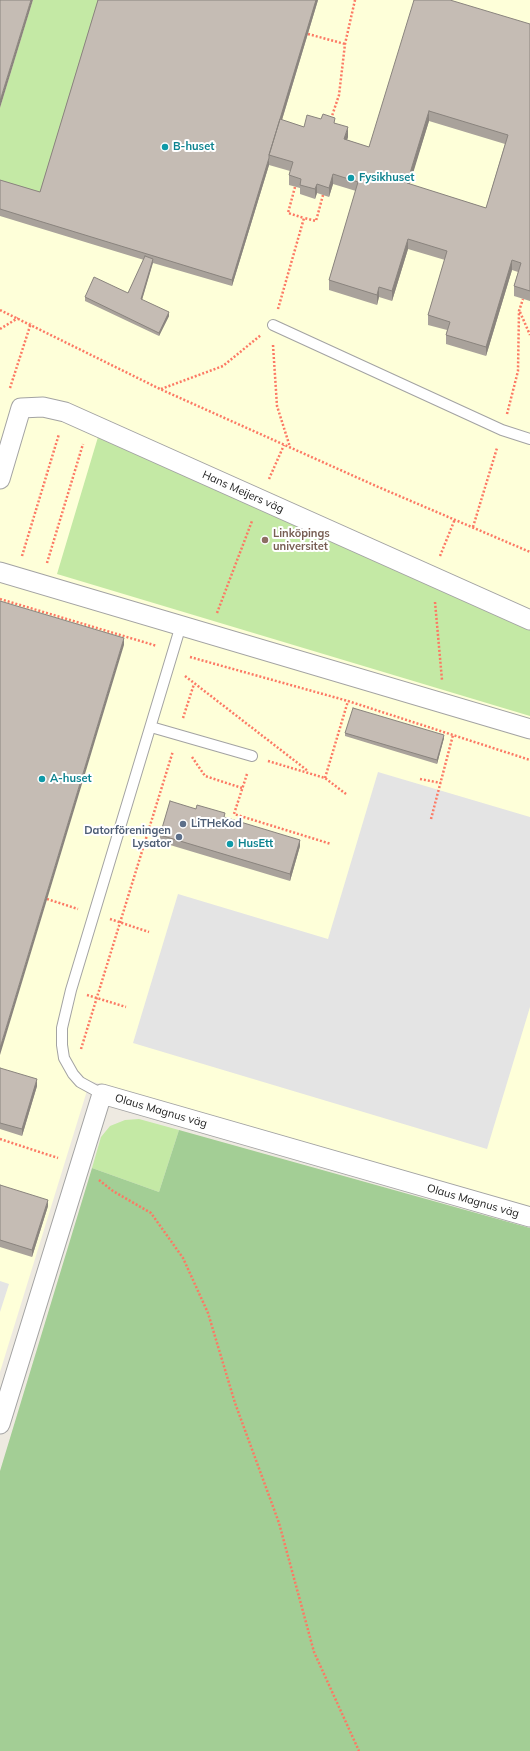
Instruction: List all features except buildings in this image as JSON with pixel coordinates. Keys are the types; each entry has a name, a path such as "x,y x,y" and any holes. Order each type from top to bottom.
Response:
{"street":[{"name":"Hans Meijers väg","path":"0,479 21,408 43,407 65,412 530,620"},
{"path":"8,574 530,729"},
{"name":"Olaus Magnus väg","path":"0,1424 79,1164 102,1094 530,1218"}],"lane":[{"path":"273,326 502,430 530,439"},
{"path":"102,1094 80,1082 73,1074 64,1058 62,1028 94,914 182,625"},
{"path":"151,727 252,756"}],"path":[{"path":"329,125 339,95 345,44 355,0"},
{"path":"308,34 345,44"},
{"path":"295,186 288,213 316,221 323,195"},
{"path":"290,447 277,406 274,375 273,326 304,218"},
{"path":"473,527 518,371 519,311 523,298"},
{"path":"0,310 31,323 160,389 284,445 530,552"},
{"path":"519,311 530,335"},
{"path":"0,329 19,318"},
{"path":"9,392 31,323"},
{"path":"160,389 223,366 273,326"},
{"path":"8,574 65,412"},
{"path":"41,583 89,423"},
{"path":"209,633 260,500 284,445"},
{"path":"444,703 433,576 455,519"},
{"path":"0,599 174,652 348,701 530,760"},
{"path":"171,664 194,684 310,772"},
{"path":"73,1074 194,684"},
{"path":"325,778 348,701"},
{"path":"178,735 205,776 242,788 234,814 331,844"},
{"path":"431,819 454,735"},
{"path":"252,756 310,772 325,778 346,794"},
{"path":"420,779 441,783"},
{"path":"47,899 94,914"},
{"path":"128,925 149,932"},
{"path":"103,1000 126,1007"},
{"path":"0,1139 79,1164 113,1191 151,1213 183,1258 208,1313 235,1403 279,1523 314,1652 359,1751"}],"shaded area":[{"name":"Linköpings universitet","path":"0,0 530,0 530,1208 90,1081 0,1372"},
{"path":"378,772 530,817 530,1007 487,1149 133,1043 178,894 328,939"},
{"path":"0,1281 9,1284 0,1312"}],"green space":[{"path":"33,0 100,0 40,199 0,187 0,108"},
{"path":"98,437 530,629 530,716 57,574"},
{"path":"139,1119 179,1130 159,1192 92,1168 101,1137 110,1126 125,1120"},
{"path":"179,1130 530,1228 530,1751 0,1751 0,1471 92,1168 159,1192"}],"place":[{"name":"B-huset","path":"165,147"},
{"name":"Fysikhuset","path":"351,178"},
{"name":"Linköpings universitet","path":"265,540"},
{"name":"A-huset","path":"42,779"},
{"name":"LiTHeKod","path":"183,824"},
{"name":"Datorföreningen Lysator","path":"179,837"},
{"name":"HusEtt","path":"230,844"}]}
